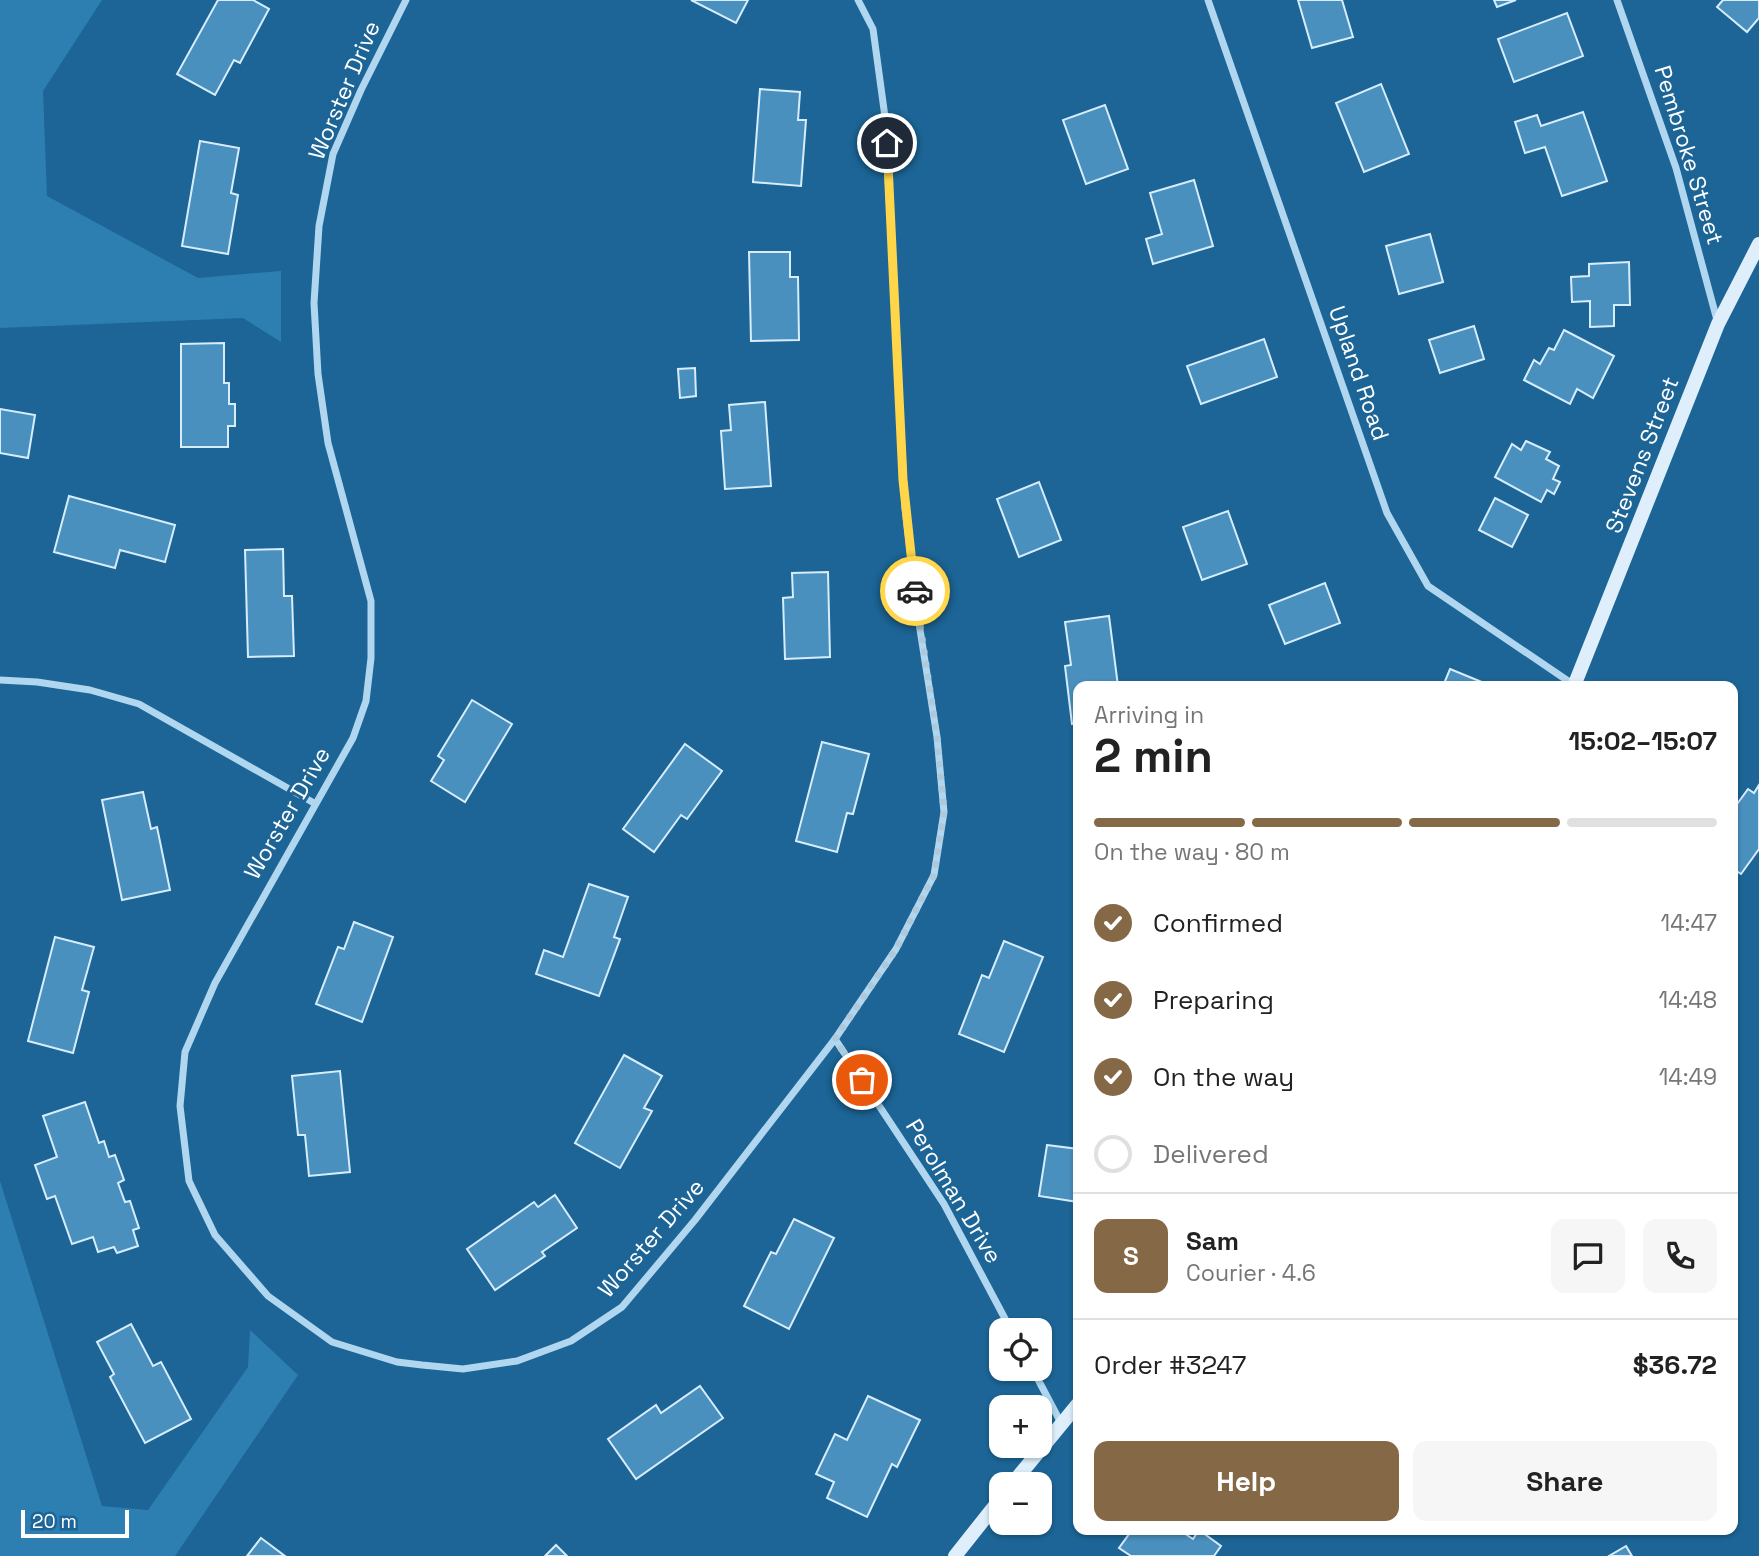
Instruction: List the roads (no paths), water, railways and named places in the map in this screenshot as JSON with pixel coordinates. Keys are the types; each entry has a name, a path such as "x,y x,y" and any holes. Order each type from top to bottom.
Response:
{"street":[{"name":"Worster Drive","path":"406,0 361,90 333,154 319,226 314,303 318,374 328,443 372,601 372,658 366,701 353,738 215,983 185,1052 180,1106 189,1181 215,1235 268,1296 332,1342 397,1362 463,1369 517,1361 570,1341 622,1307 695,1220 835,1039 896,949 934,875 944,812 937,737 918,617 905,508 886,117 873,29 858,0"},
{"name":"Upland Road","path":"1208,0 1387,513 1428,586 1567,681"},
{"name":"Pembroke Street","path":"1617,0 1676,168 1718,324"},
{"name":"Stevens Street","path":"1576,681 1718,324 1759,244"},
{"path":"0,680 37,682 89,690 139,704 314,803"},
{"name":"Perolman Drive","path":"835,1039 944,1204 1006,1318"},
{"path":"1039,1381 1061,1423"},
{"path":"1022,1472 1073,1410"},
{"path":"956,1555 989,1513"}]}
